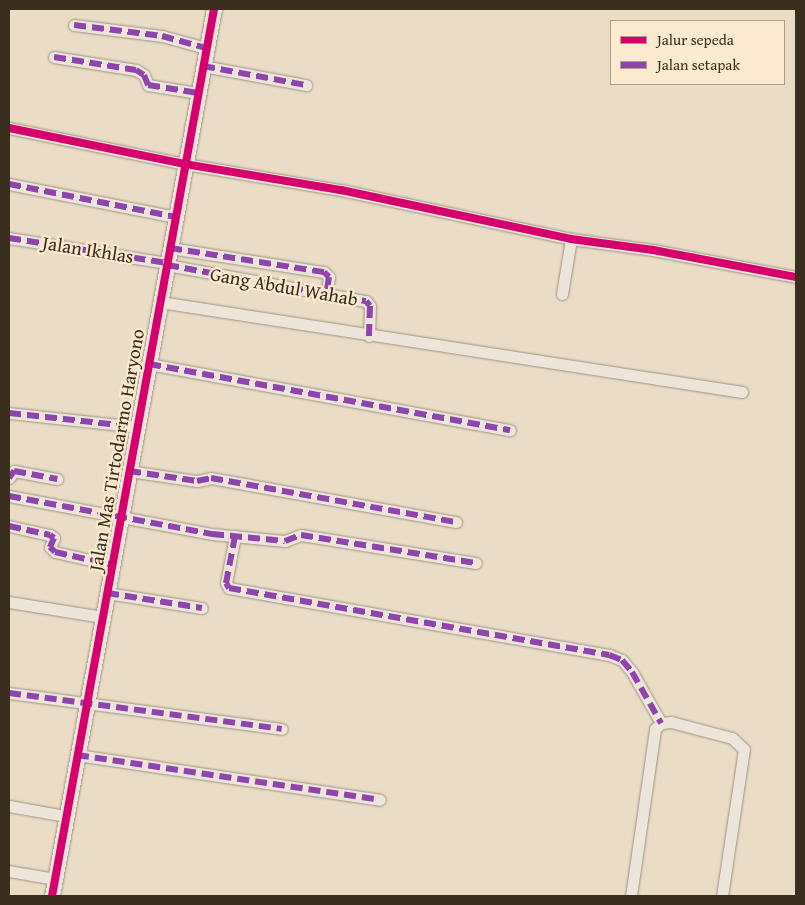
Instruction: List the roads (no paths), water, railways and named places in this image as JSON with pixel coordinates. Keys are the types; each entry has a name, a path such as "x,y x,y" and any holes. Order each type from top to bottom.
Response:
{"street":[{"name":"Jalan Mas Tirtodarmo Haryono","path":"54,896 55,879 66,816 214,9"},
{"path":"74,24 144,33 206,48"},
{"path":"54,57 136,70 144,75 148,85 198,93"},
{"path":"203,66 306,85"},
{"path":"9,128 185,164 341,190 571,239 682,254 796,277"},
{"path":"9,184 176,217"},
{"name":"Jalan Ikhlas","path":"9,238 168,259"},
{"path":"562,294 571,239"},
{"path":"168,259 324,272 329,277 326,295"},
{"name":"Gang Abdul Wahab","path":"168,259 326,295 366,301 370,306 369,336"},
{"path":"160,302 369,336 742,392"},
{"path":"149,364 510,430"},
{"path":"9,413 137,427"},
{"path":"9,478 14,471 57,479"},
{"path":"129,472 197,480 211,478 456,522"},
{"path":"9,496 235,536 286,541 301,535 476,562"},
{"path":"9,526 50,535 54,538 50,547 55,552 112,565"},
{"path":"235,536 226,583 229,588 609,655 622,660 632,672 661,723"},
{"path":"107,593 202,608"},
{"path":"9,602 103,617"},
{"path":"9,693 282,729"},
{"path":"631,896 655,729 661,723 686,725 732,738 744,749 722,896"},
{"path":"78,755 380,800"},
{"path":"9,806 66,816"},
{"path":"9,871 55,879"}]}
